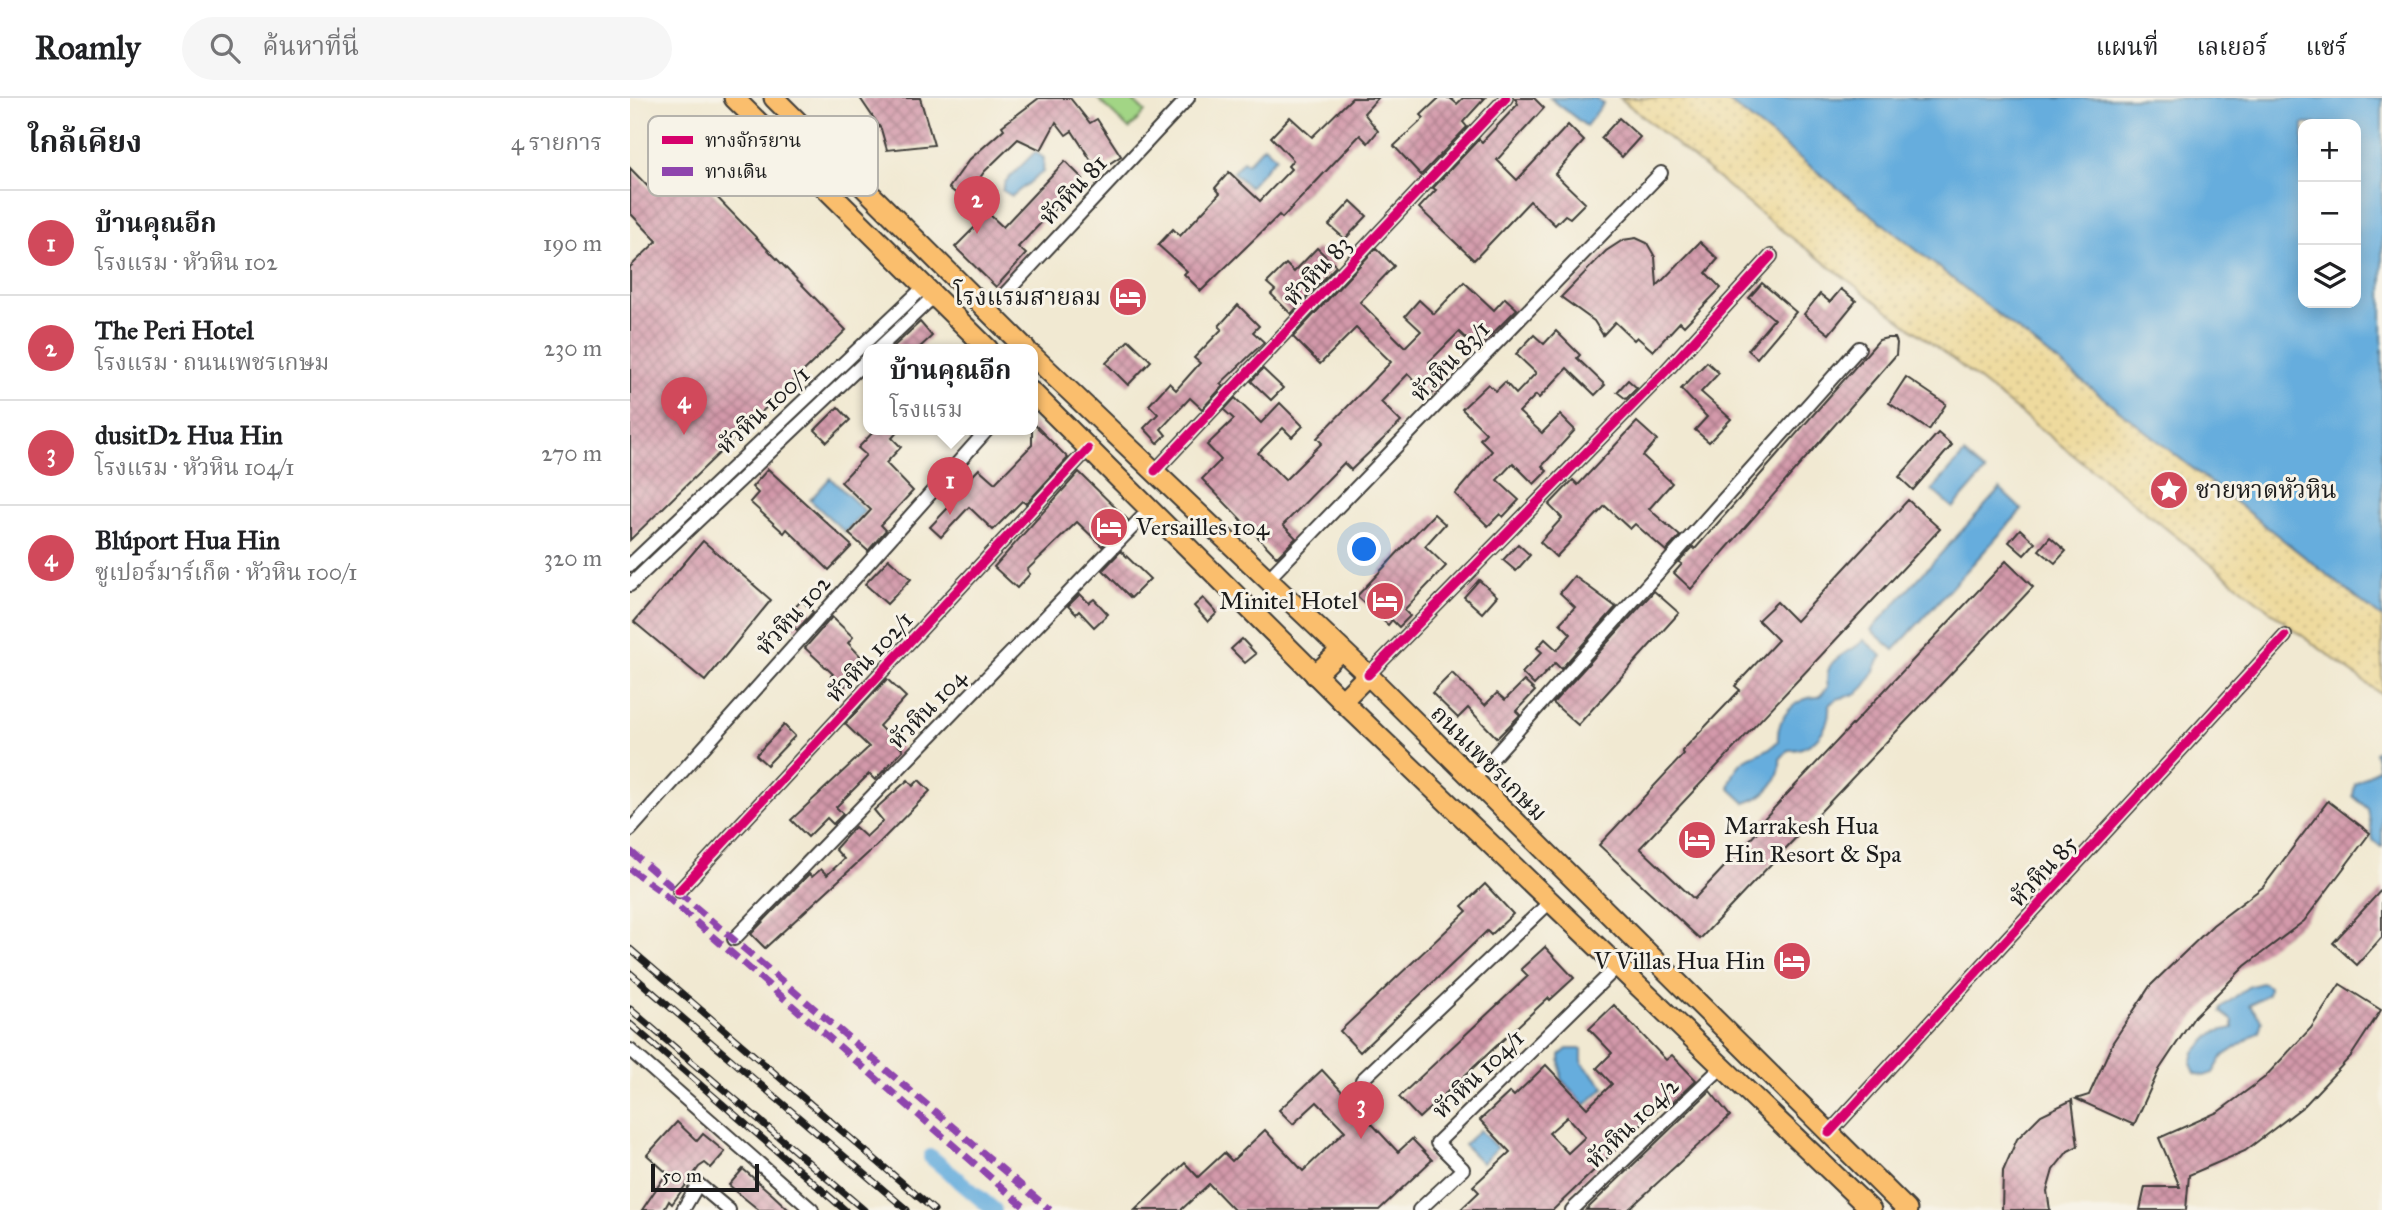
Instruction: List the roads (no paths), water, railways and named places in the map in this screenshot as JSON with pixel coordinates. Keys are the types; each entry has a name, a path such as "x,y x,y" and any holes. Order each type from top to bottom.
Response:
{"main road":[{"path":"734,98 752,116"},
{"path":"774,98 792,116"},
{"path":"834,196 983,344"},
{"path":"872,196 1021,344"},
{"name":"ถนนเพชรเกษม","path":"1038,361 1368,675 1907,1210"},
{"path":"1038,398 1315,675 1871,1210"},
{"path":"1315,675 1341,650"},
{"path":"1342,701 1368,675"}],"street":[{"name":"หัวหิน 81","path":"988,312 1188,98"},
{"name":"หัวหิน 83","path":"1155,471 1506,98"},
{"name":"หัวหิน 83/1","path":"1268,579 1661,173"},
{"path":"1368,675 1666,371 1771,256"},
{"path":"882,344 930,291"},
{"name":"หัวหิน 100/1","path":"872,344 930,291"},
{"path":"1472,781 1859,348"},
{"name":"หัวหิน 100/1","path":"630,565 863,352"},
{"name":"หัวหิน 100/1","path":"630,585 863,364"},
{"name":"หัวหิน 102","path":"630,830 983,435"},
{"name":"หัวหิน 102/1","path":"679,891 1088,449"},
{"name":"หัวหิน 104","path":"734,939 1150,509"},
{"name":"หัวหิน 85","path":"1829,1133 2285,636"},
{"path":"1362,1080 1550,901"},
{"name":"หัวหิน 104/1","path":"1419,1210 1463,1169 1437,1143 1617,967"},
{"path":"630,1050 812,1210"},
{"name":"หัวหิน 104/2","path":"1572,1210 1722,1067"},
{"path":"683,1210 698,1184 729,1210"}],"water":[{"path":"1550,98 1595,98 1603,104 1586,126"},
{"path":"1724,98 2382,98 2382,618"},
{"path":"1264,146 1276,157 1249,187 1233,172 1243,161 1247,164"},
{"path":"1035,152 1044,158 1043,172 1012,196 1002,190 1005,182"},
{"path":"1964,454 1985,472 1953,508 1932,490"},
{"path":"830,478 865,511 845,532 810,500"},
{"path":"2000,489 2022,510 1894,650 1871,630"},
{"path":"1864,640 1882,656 1868,683 1856,694 1837,699 1829,705 1827,722 1818,737 1805,747 1788,750 1780,759 1778,774 1771,787 1759,797 1745,803 1729,788 1738,766 1778,741 1780,724 1789,710 1803,700 1819,697 1828,687 1827,676 1833,662"},
{"path":"2382,747 2381,847 2373,840 2368,809 2353,796 2355,784 2379,768 2375,752"},
{"path":"2262,983 2269,987 2268,994 2250,1005 2262,1021 2259,1032 2223,1056 2213,1073 2204,1076 2195,1073 2191,1064 2194,1052 2215,1032 2233,1028 2233,1021 2221,1012 2222,1007 2248,987"},
{"path":"1567,1049 1582,1049 1582,1063 1605,1087 1585,1105 1561,1079 1560,1055"},
{"path":"1480,1130 1497,1148 1482,1163 1464,1145"}],"waterway":[{"path":"931,1157 994,1210"}],"railway":[{"path":"630,949 934,1210"},
{"path":"630,973 907,1210"},
{"path":"630,1009 864,1210"},
{"path":"630,1024 845,1210"}],"place":[{"name":"The Peri Hotel","path":"977,234"},
{"name":"โรงแรมสายลม","path":"1128,297"},
{"name":"Blúport Hua Hin","path":"684,435"},
{"name":"ชายหาดหัวหิน","path":"2169,490"},
{"name":"บ้านคุณอีก","path":"950,515"},
{"name":"Versailles 104","path":"1109,527"},
{"name":"Minitel Hotel","path":"1385,601"},
{"name":"Marrakesh Hua Hin Resort & Spa","path":"1697,840"},
{"name":"V Villas Hua Hin","path":"1792,961"},
{"name":"dusitD2 Hua Hin","path":"1361,1139"}]}
